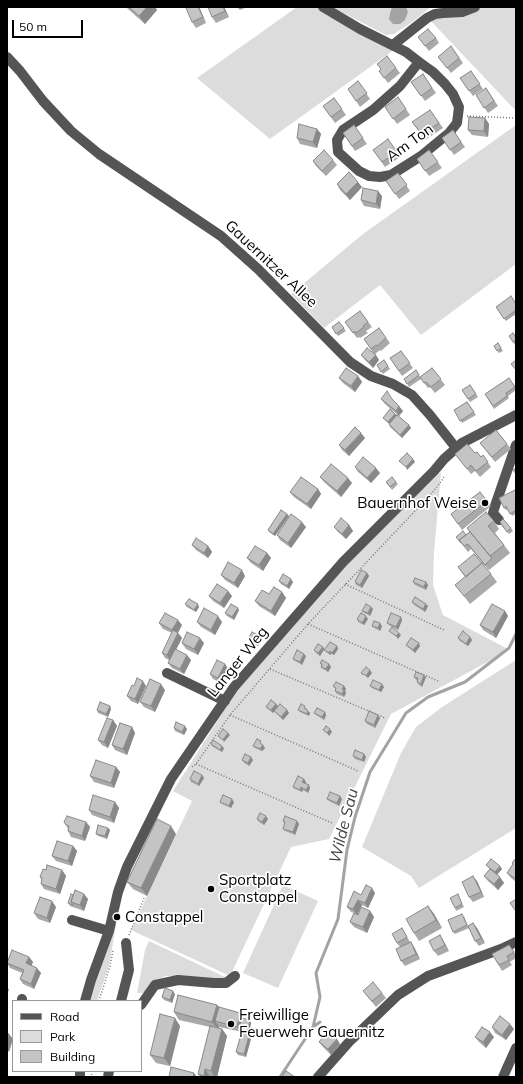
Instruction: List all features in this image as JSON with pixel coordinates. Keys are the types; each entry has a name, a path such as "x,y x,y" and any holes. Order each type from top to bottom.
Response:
{"street":[{"path":"323,7 360,29 406,52 433,72 453,94 459,107 458,116"},
{"path":"393,45 427,18 443,13 462,12 475,7"},
{"name":"Gauernitzer Allee","path":"7,57 43,101 71,131 98,154 221,236 258,269 350,362 366,373 393,384 412,395 456,448"},
{"name":"Am Ton","path":"419,62 411,74 395,91 372,110 343,130 336,140 338,152 359,171 368,176 380,177 392,175 421,156 448,133 457,123 458,116"},
{"name":"Langer Weg","path":"85,1000 90,980 109,931 122,881 134,853 171,779 234,687 343,562 434,471 444,459 456,448 470,439 516,415"},
{"path":"484,521 496,517 495,506 516,445"},
{"path":"167,673 225,701"},
{"path":"72,920 109,931"},
{"path":"318,1077 348,1042 398,995 428,976 516,942"},
{"path":"121,1000 129,970 126,943"},
{"path":"142,1004 155,985 178,980 226,983 235,976"},
{"path":"503,1077 516,1048"}],"path":[{"path":"458,116 513,118"},
{"path":"190,768 196,764 230,715 308,624 432,493 443,479 444,459"},
{"path":"345,584 444,630"},
{"path":"308,624 438,681"},
{"path":"270,669 385,718"},
{"path":"230,715 358,771"},
{"path":"196,764 332,823"},
{"path":"126,943 130,929 144,898"},
{"path":"99,1000 110,966 114,943"}],"green space":[{"path":"297,7 316,7 343,24 395,49 270,139 197,78"},
{"path":"332,7 394,7 390,10 393,23 399,24 405,20 408,12 406,7 431,7 394,34 386,35"},
{"path":"482,7 516,7 516,111 430,20 476,11"},
{"path":"516,125 516,264 421,335 380,285 324,328 291,294 363,234"},
{"path":"441,472 434,552 433,585 443,615 506,648 495,658 391,714 329,839 291,847 230,976 131,930 192,801 173,791 235,693 358,552"},
{"path":"516,660 516,828 419,888 411,876 362,847 401,753 416,727 442,707"},
{"path":"283,885 318,901 278,988 243,973"},
{"path":"115,924 109,966 97,1000 88,1000"},
{"path":"149,941 227,978 215,981 182,976 166,976 153,981 144,993 137,993 145,950"}],"shaded area":[{"path":"394,7 406,7 408,12 405,20 400,24 393,24 389,19 391,9"}],"building":[{"path":"129,7 147,7 139,16"},
{"path":"198,7 203,17 192,22 186,8"},
{"path":"208,7 223,7 225,11 212,17"},
{"path":"428,29 436,38 425,46 418,37"},
{"path":"451,46 459,58 447,68 438,57"},
{"path":"387,56 396,68 384,78 379,71 381,69 377,64"},
{"path":"471,71 480,84 469,91 460,78"},
{"path":"423,74 432,88 421,96 411,82"},
{"path":"358,81 367,93 356,101 348,89"},
{"path":"486,88 494,101 484,108 476,95"},
{"path":"398,97 406,109 393,119 385,107"},
{"path":"334,98 342,109 331,117 323,106"},
{"path":"430,110 439,123 422,134 412,122"},
{"path":"469,117 485,118 484,131 468,130"},
{"path":"299,124 317,129 313,142 297,138"},
{"path":"354,125 363,138 352,146 343,133"},
{"path":"453,130 461,142 450,150 442,138"},
{"path":"388,139 397,152 382,162 373,150"},
{"path":"324,150 333,160 322,171 313,161"},
{"path":"429,150 438,162 425,171 417,159"},
{"path":"349,172 358,182 346,194 337,184"},
{"path":"398,173 407,185 395,194 386,181"},
{"path":"363,188 378,191 376,204 361,200"},
{"path":"511,296 516,304 516,310 504,319 496,307"},
{"path":"360,311 368,322 356,333 355,331 353,333 345,322"},
{"path":"339,322 344,328 336,334 332,327"},
{"path":"379,328 386,338 371,349 364,339"},
{"path":"513,333 516,340 513,342 509,336"},
{"path":"498,343 501,348 497,351 494,346"},
{"path":"367,348 376,355 369,362 361,355"},
{"path":"401,351 410,363 399,371 390,358"},
{"path":"384,360 388,366 381,372 377,365"},
{"path":"516,360 516,370 511,364"},
{"path":"346,368 358,376 351,386 339,378"},
{"path":"432,368 441,379 431,387 426,382 424,383 420,377"},
{"path":"416,370 419,375 407,384 404,379"},
{"path":"509,378 515,387 506,393 507,396 493,406 485,394"},
{"path":"470,385 476,394 468,399 462,390"},
{"path":"387,391 399,406 396,411 381,399"},
{"path":"467,402 474,412 460,421 454,410"},
{"path":"390,409 395,414 388,422 383,418"},
{"path":"397,415 409,425 400,435 389,424"},
{"path":"355,427 361,433 345,450 339,445"},
{"path":"496,430 507,444 492,457 480,443"},
{"path":"467,444 475,453 477,452 481,457 483,455 488,462 476,471 471,465 467,469 455,454"},
{"path":"407,453 413,459 406,467 399,461"},
{"path":"363,457 376,468 367,478 355,467"},
{"path":"331,464 348,478 337,491 320,477"},
{"path":"301,477 318,489 307,504 290,492"},
{"path":"392,477 396,482 390,487 386,482"},
{"path":"515,490 516,510 510,514 506,506 504,508 499,498"},
{"path":"480,492 487,501 458,524 451,514"},
{"path":"281,510 287,514 273,534 268,530"},
{"path":"486,512 494,521 488,526 504,545 490,556 467,528"},
{"path":"291,514 302,522 288,543 277,535"},
{"path":"341,518 349,525 342,534 334,527"},
{"path":"503,519 511,528 507,532 500,522"},
{"path":"463,531 466,535 459,540 461,543 456,537"},
{"path":"470,532 492,558 485,565 468,544 464,546 459,540"},
{"path":"196,538 208,546 204,553 192,545"},
{"path":"255,546 267,553 259,565 247,558"},
{"path":"474,554 482,563 466,577 458,567"},
{"path":"228,562 242,570 234,583 221,575"},
{"path":"482,563 491,574 464,596 455,585"},
{"path":"361,570 367,573 360,585 355,582"},
{"path":"283,574 291,579 287,586 279,581"},
{"path":"415,578 426,582 424,587 413,582"},
{"path":"217,584 228,591 220,603 209,596"},
{"path":"274,587 282,592 271,611 255,601 262,590 269,594"},
{"path":"415,597 426,604 423,609 412,602"},
{"path":"189,599 198,604 194,610 185,604"},
{"path":"231,604 238,608 232,617 225,613"},
{"path":"366,604 371,607 368,613 362,611"},
{"path":"492,604 505,611 493,632 480,625"},
{"path":"204,608 218,616 211,630 197,622"},
{"path":"165,613 178,620 172,630 159,623"},
{"path":"361,613 366,616 362,623 357,619"},
{"path":"391,613 401,617 396,627 387,623"},
{"path":"374,621 380,623 378,628 372,626"},
{"path":"392,627 399,633 396,636 389,631"},
{"path":"173,630 178,633 167,655 162,653"},
{"path":"463,631 470,637 466,644 458,638"},
{"path":"187,632 200,638 194,649 182,643"},
{"path":"252,632 260,636 256,643 248,639"},
{"path":"411,638 419,643 413,650 406,645"},
{"path":"330,642 337,646 332,653 324,650"},
{"path":"318,644 323,647 318,653 314,650"},
{"path":"175,649 187,655 180,669 168,663"},
{"path":"297,650 304,654 300,662 293,659"},
{"path":"217,660 225,664 218,678 210,674"},
{"path":"322,660 329,664 326,669 321,667 322,664 320,663"},
{"path":"366,667 370,670 366,676 361,673"},
{"path":"416,672 424,675 421,684 417,682 418,678 414,677"},
{"path":"137,678 143,681 135,699 127,696 132,685 134,686"},
{"path":"150,679 161,684 151,706 140,702"},
{"path":"373,680 382,684 379,690 370,686"},
{"path":"336,682 344,686 342,689 344,690 342,694 335,691 336,688 333,686"},
{"path":"271,700 276,704 271,710 266,707"},
{"path":"100,702 110,706 106,714 97,710"},
{"path":"280,704 287,710 281,717 274,711"},
{"path":"301,704 305,706 304,708 308,711 307,714 298,710"},
{"path":"317,708 325,712 322,717 314,713"},
{"path":"369,711 378,715 374,725 365,721"},
{"path":"107,718 113,720 104,742 98,740"},
{"path":"176,722 185,726 182,732 174,728"},
{"path":"120,723 132,727 123,749 112,745"},
{"path":"326,726 330,729 327,733 323,730"},
{"path":"223,729 228,733 223,740 218,736"},
{"path":"257,739 261,741 260,743 263,745 260,749 253,746"},
{"path":"213,740 222,746 220,750 211,744"},
{"path":"355,750 364,754 362,760 353,756"},
{"path":"245,754 251,757 248,763 242,760"},
{"path":"96,760 116,767 111,783 90,776"},
{"path":"194,771 202,775 198,784 190,779"},
{"path":"298,776 304,779 302,782 309,785 306,790 301,787 300,790 293,787"},
{"path":"330,792 340,796 337,803 327,799"},
{"path":"93,795 115,802 110,817 89,810"},
{"path":"223,795 232,799 229,806 220,802"},
{"path":"260,813 266,816 262,822 257,819"},
{"path":"67,816 86,822 82,836 68,831 69,826 64,822"},
{"path":"285,816 297,821 293,832 283,829 285,822 283,821"},
{"path":"157,819 171,826 141,888 127,882"},
{"path":"98,825 108,828 105,836 96,834"},
{"path":"57,841 73,846 68,861 52,856"},
{"path":"516,858 516,879 507,873"},
{"path":"491,859 500,866 495,872 486,865"},
{"path":"47,865 62,870 56,889 41,884 42,878 40,877 43,869 46,870"},
{"path":"490,869 500,877 494,884 484,876"},
{"path":"473,876 481,892 469,897 462,882"},
{"path":"366,885 372,888 365,903 358,900 353,909 347,907 354,891 361,895"},
{"path":"75,890 84,894 80,905 71,902"},
{"path":"71,894 73,895 71,902 73,905 68,903"},
{"path":"458,894 462,904 455,908 450,898"},
{"path":"40,897 52,901 47,918 34,913"},
{"path":"516,899 516,909 515,910 510,903"},
{"path":"428,906 436,920 414,933 406,919"},
{"path":"361,907 370,911 363,927 350,922 354,913 358,915"},
{"path":"462,914 467,925 453,932 448,920"},
{"path":"473,923 481,938 475,941 468,926"},
{"path":"402,928 407,937 397,943 392,934"},
{"path":"440,935 445,945 434,951 429,941"},
{"path":"411,942 416,954 401,961 396,949"},
{"path":"509,945 514,952 507,956 509,960 499,965 492,954"},
{"path":"12,950 29,957 26,963 37,968 31,984 20,979 24,970 7,963"},
{"path":"373,982 382,993 372,1001 363,991"},
{"path":"165,988 173,991 170,1000 162,997"},
{"path":"178,995 217,1005 212,1022 174,1012"},
{"path":"219,1007 240,1013 237,1027 215,1021"},
{"path":"160,1014 175,1018 164,1058 150,1055"},
{"path":"500,1016 510,1024 502,1035 492,1027"},
{"path":"242,1018 250,1020 247,1032 250,1032 244,1054 236,1052 242,1031 239,1029"},
{"path":"210,1026 222,1029 211,1071 205,1069 204,1076 198,1074"},
{"path":"482,1027 490,1032 483,1042 475,1037"},
{"path":"328,1031 337,1039 328,1049 319,1042"},
{"path":"171,1067 194,1073 193,1077 169,1077"},
{"path":"286,1071 295,1077 282,1077"}],"waterway":[{"name":"Wilde Sau","path":"280,1077 313,1027 320,997 316,973 338,919 347,850 355,817 370,772 406,713 428,697 465,682 509,648 516,634"},
{"name":"Wilde Sau","path":"313,1027 320,1022"}],"place":[{"name":"Bauernhof Weise","path":"485,503"},
{"name":"Sportplatz Constappel","path":"211,889"},
{"name":"Constappel","path":"117,917"},
{"name":"Freiwillige Feuerwehr Gauernitz","path":"231,1024"}]}
